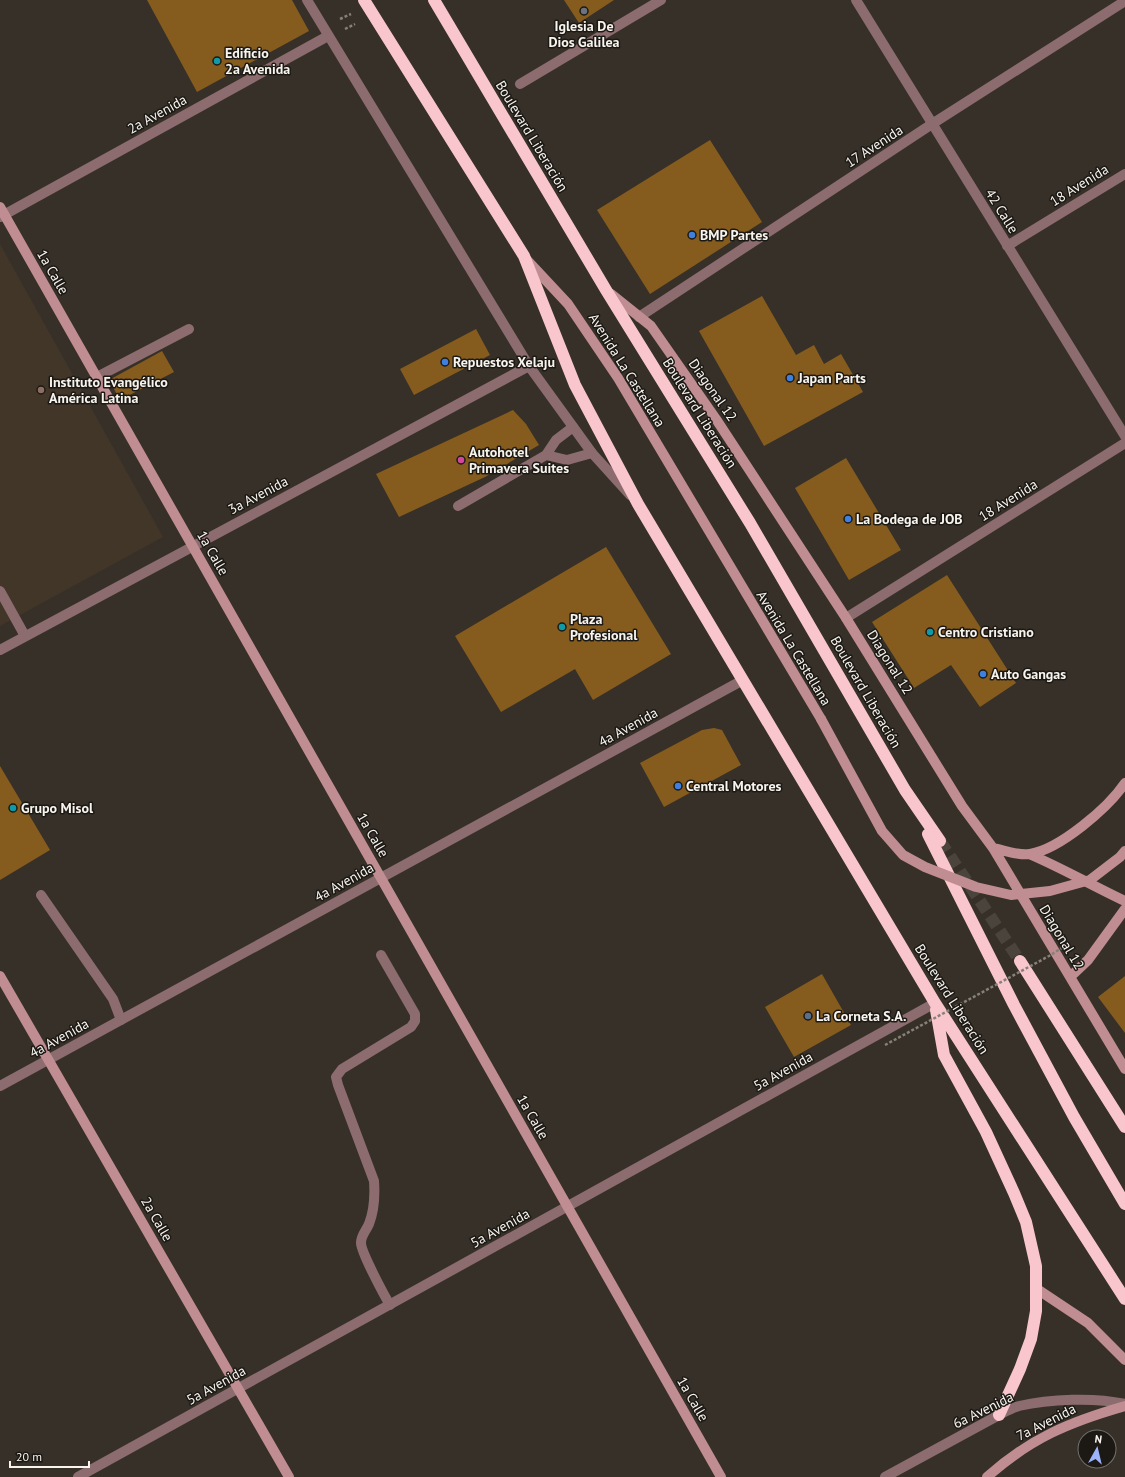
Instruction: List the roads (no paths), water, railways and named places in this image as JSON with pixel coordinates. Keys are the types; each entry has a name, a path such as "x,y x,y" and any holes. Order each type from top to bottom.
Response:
{"highway":[{"name":"Boulevard Liberación","path":"364,0 524,256 575,385 638,504 935,1003 1124,1298"},
{"name":"Boulevard Liberación","path":"434,0 606,290 750,522 905,790 940,841"},
{"path":"905,790 1066,1103 1125,1204"},
{"path":"1020,961 1125,1126"},
{"path":"935,1003 944,1055 986,1132 1014,1193 1026,1222 1036,1266 1036,1311 1031,1339 1020,1369 999,1415"}],"street":[{"name":"Boulevard Liberación","path":"307,0 529,366 592,453 638,504"},
{"path":"520,84 661,0"},
{"name":"42 Calle","path":"856,0 1125,436"},
{"name":"17 Avenida","path":"639,317 932,124 1125,1"},
{"name":"2a Avenida","path":"1,213 328,36"},
{"name":"18 Avenida","path":"1007,246 1125,174"},
{"name":"1a Calle","path":"1,213 97,377 721,1477"},
{"name":"Avenida La Castellana","path":"524,256 568,304 618,378 821,719 882,831 903,855 925,867 976,887 1011,895 1050,891 1090,880 1120,857 1125,851"},
{"name":"Diagonal 12","path":"606,290 651,326 716,419 846,618 962,806 993,848 1125,1069"},
{"path":"97,377 189,329"},
{"name":"3a Avenida","path":"0,650 529,366"},
{"path":"458,506 546,455 556,440 573,426"},
{"name":"18 Avenida","path":"846,618 1125,443"},
{"path":"546,455 567,460 592,453"},
{"path":"0,591 25,636"},
{"name":"4a Avenida","path":"0,1086 743,680"},
{"path":"993,848 1014,853 1029,854 1049,848 1067,837 1101,812 1125,783"},
{"path":"1029,854 1095,887 1125,900"},
{"path":"41,894 113,999 121,1020"},
{"path":"1070,977 1088,960 1125,909"},
{"path":"380,954 414,1014 415,1021 411,1027 342,1069 336,1077 374,1181 375,1196 369,1224 363,1232 361,1245 380,1288 390,1305"},
{"name":"2a Calle","path":"0,976 289,1477"},
{"name":"5a Avenida","path":"78,1477 935,1003"},
{"path":"1037,1289 1088,1323 1125,1360"},
{"name":"6a Avenida","path":"885,1477 1018,1406 1054,1401 1110,1401 1125,1405"},
{"name":"7a Avenida","path":"987,1477 1024,1447 1046,1435 1073,1422 1125,1405"}],"tunnel":[{"path":"940,841 1020,961"}],"place":[{"name":"Iglesia De Dios Galilea","path":"584,11"},
{"name":"Edificio 2a Avenida","path":"217,61"},
{"name":"BMP Partes","path":"692,235"},
{"name":"Repuestos Xelaju","path":"445,362"},
{"name":"Japan Parts","path":"790,378"},
{"name":"Instituto Evangélico América Latina","path":"41,390"},
{"name":"Autohotel Primavera Suites","path":"461,460"},
{"name":"La Bodega de JOB","path":"848,519"},
{"name":"Plaza Profesional","path":"562,627"},
{"name":"Centro Cristiano","path":"930,632"},
{"name":"Auto Gangas","path":"983,674"},
{"name":"Central Motores","path":"678,786"},
{"name":"Grupo Misol","path":"13,808"},
{"name":"La Corneta S.A.","path":"808,1016"}]}
